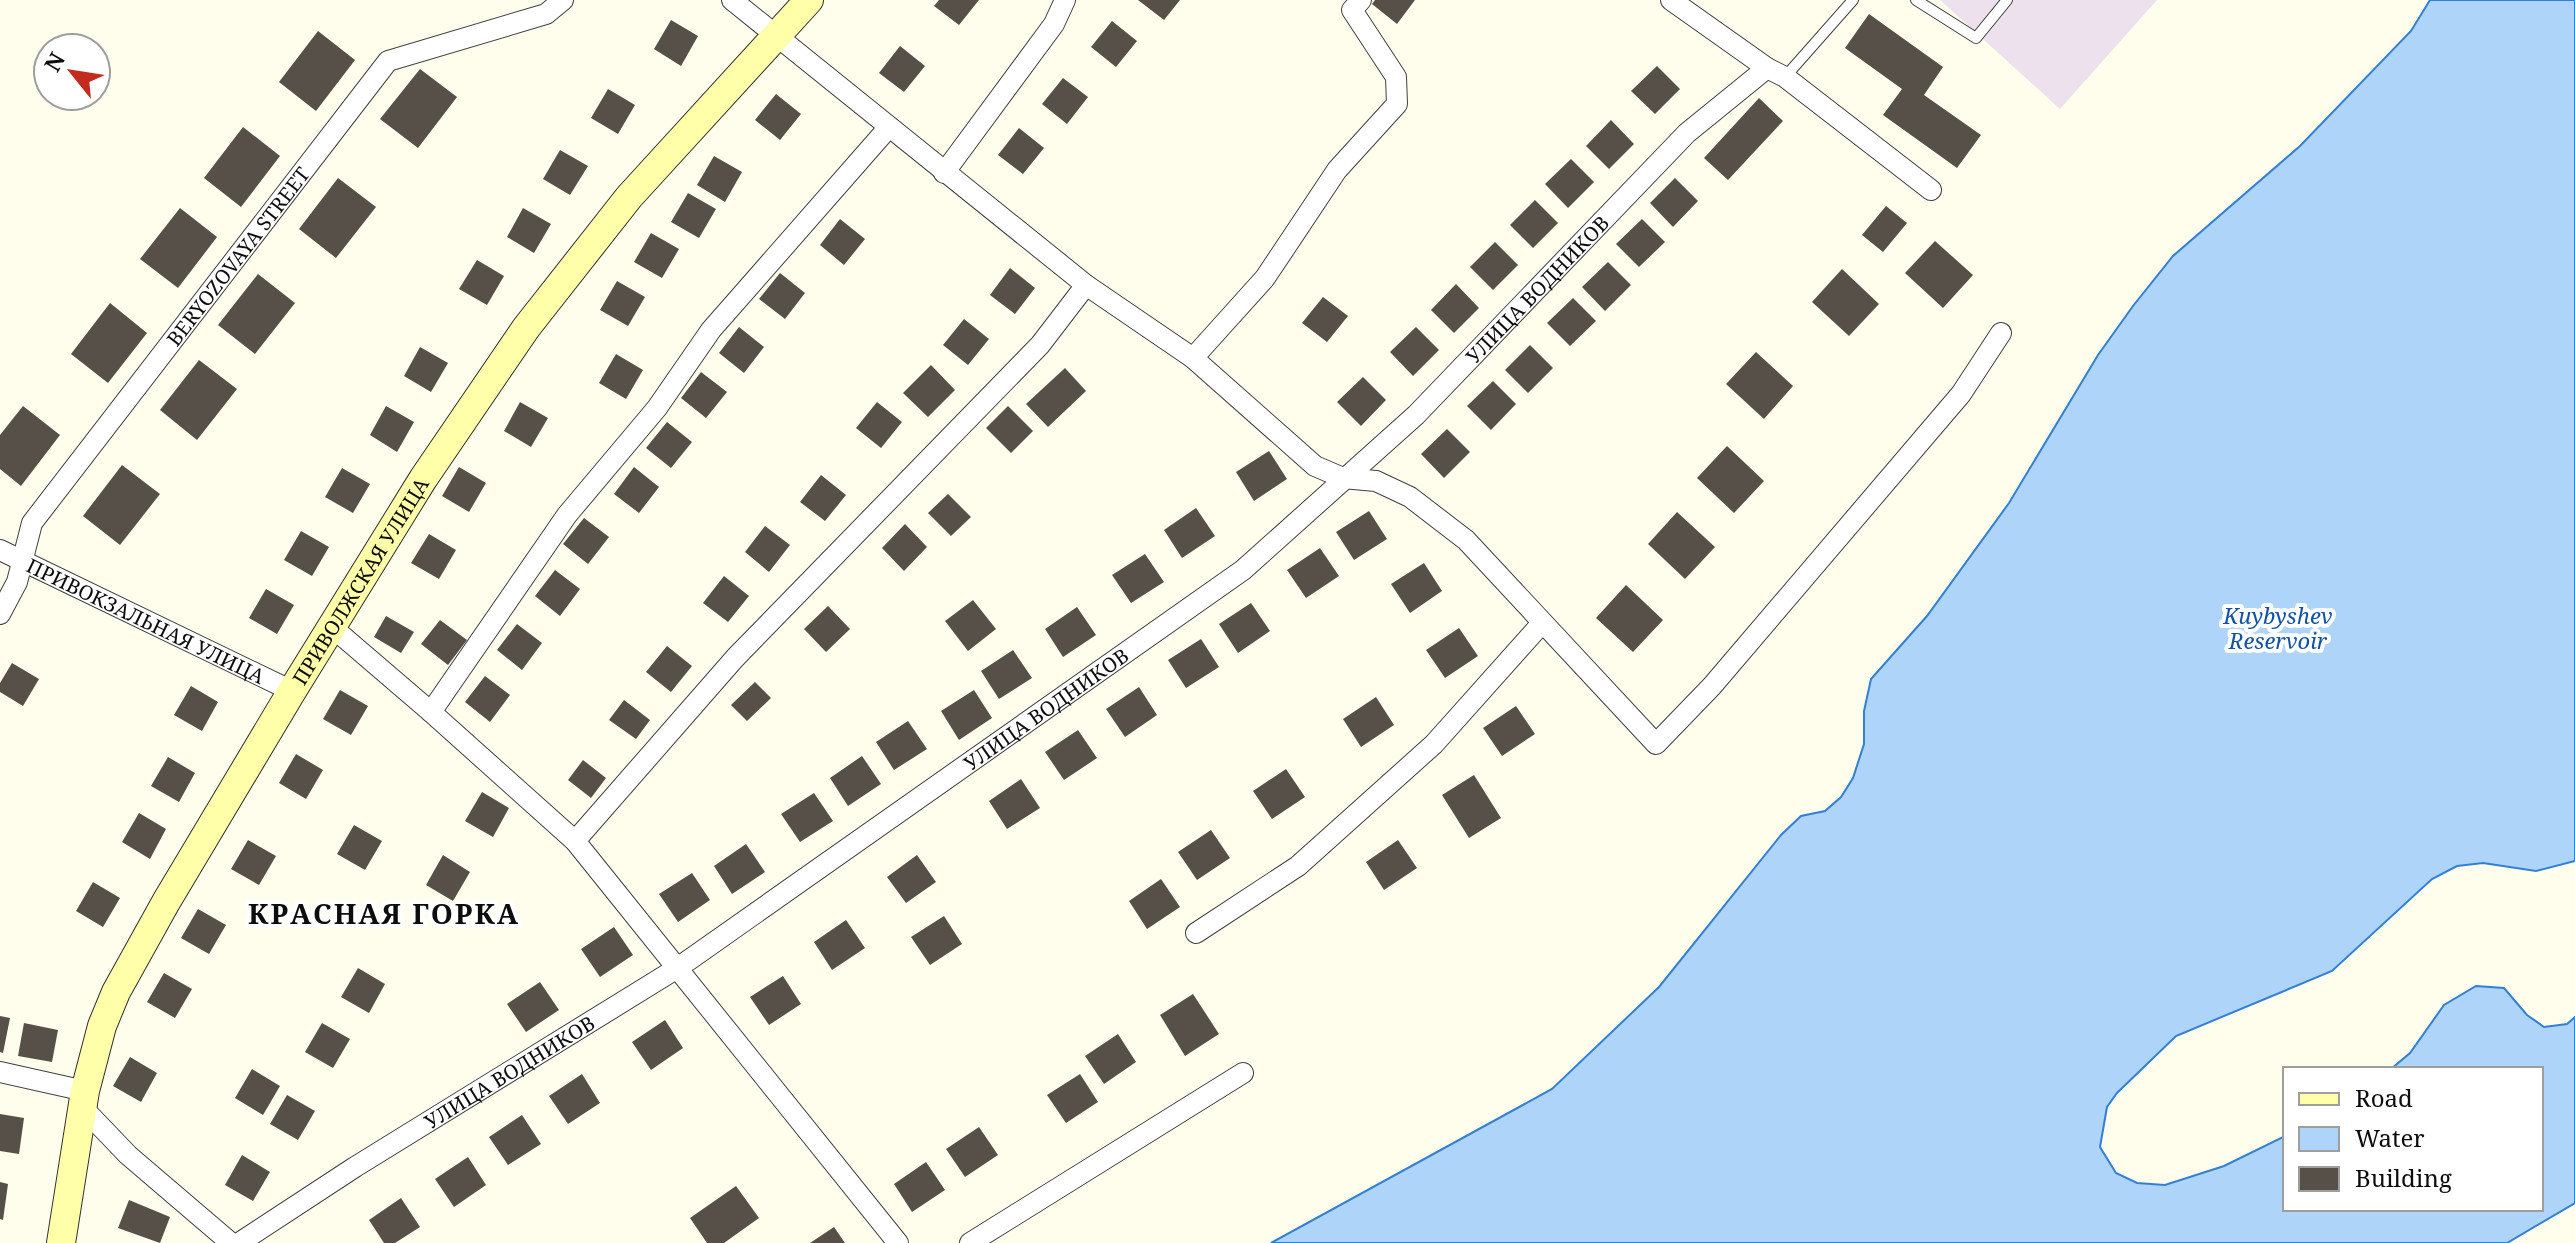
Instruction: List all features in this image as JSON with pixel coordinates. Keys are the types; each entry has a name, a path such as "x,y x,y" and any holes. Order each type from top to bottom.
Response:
{"main road":[{"name":"ПРИВОЛЖСКАЯ УЛИЦА","path":"61,1243 83,1099 102,1026 116,992 292,691 423,479 526,328 629,197 809,0"}],"street":[{"name":"BERYOZOVAYA STREET","path":"0,614 17,582 32,523 388,61 546,14 563,0"},
{"path":"732,0 1086,285 1193,358 1315,466 1343,478 1376,481 1410,497 1466,540 1656,744 1712,686 1961,394 2001,333"},
{"path":"944,173 1054,24 1065,0"},
{"path":"1193,358 1265,278 1337,170 1397,104 1396,77 1352,10 1361,0"},
{"path":"1671,0 1776,72 1931,190"},
{"name":"УЛИЦА ВОДНИКОВ","path":"239,1243 355,1167 679,967 1243,570 1416,415 1687,133 1776,72"},
{"path":"431,712 567,515 657,408 711,330 889,127"},
{"path":"575,841 735,658 1040,345 1086,285"},
{"name":"ПРИВОКЗАЛЬНАЯ УЛИЦА","path":"0,550 292,691"},
{"path":"1196,933 1298,866 1434,744 1542,623"},
{"path":"333,628 575,841 898,1243"},
{"path":"0,1072 83,1099 128,1155 231,1243"},
{"path":"970,1243 1243,1073"}],"lane":[{"path":"1776,72 1853,0"},
{"path":"1916,0 1976,38 2007,0"}],"shaded area":[{"path":"1940,0 2157,0 2060,109"}],"water":[{"name":"Kuybyshev Reservoir","path":"2430,0 2575,0 2575,861 2536,871 2483,863 2457,866 2432,879 2332,971 2176,1036 2117,1093 2107,1107 2100,1147 2116,1173 2137,1183 2165,1185 2224,1166 2283,1137 2283,1211 2543,1211 2543,1067 2393,1067 2410,1053 2444,1005 2476,986 2504,988 2527,1015 2544,1027 2567,1024 2575,1017 2575,1203 2507,1243 1271,1243 1552,1089 1659,987 1781,835 1801,816 1825,811 1841,797 1853,778 1864,744 1864,711 1871,679 1927,616 2009,503 2098,355 2133,306 2173,256 2300,146 2411,31"}],"building":[{"path":"939,0 979,0 959,25 934,6"},
{"path":"1138,0 1180,0 1164,20"},
{"path":"1375,0 1415,0 1397,24 1372,4"},
{"path":"1869,14 1943,67 1924,95 1981,135 1957,168 1883,115 1902,89 1845,48"},
{"path":"671,20 698,36 681,66 654,49"},
{"path":"1112,21 1137,41 1116,67 1091,47"},
{"path":"318,31 355,60 316,111 279,82"},
{"path":"900,46 925,66 904,92 879,73"},
{"path":"1657,66 1680,89 1655,114 1631,91"},
{"path":"420,69 457,97 418,148 380,119"},
{"path":"1063,78 1088,97 1067,124 1042,104"},
{"path":"608,89 635,105 618,134 591,118"},
{"path":"776,94 801,114 780,140 755,120"},
{"path":"1759,98 1783,121 1728,180 1704,158"},
{"path":"1611,120 1634,144 1609,169 1586,146"},
{"path":"243,127 280,156 241,207 204,178"},
{"path":"1019,128 1044,148 1023,174 998,155"},
{"path":"560,150 588,166 570,195 543,179"},
{"path":"714,156 742,172 725,202 697,185"},
{"path":"1571,159 1594,182 1568,208 1545,184"},
{"path":"338,178 376,207 336,258 299,229"},
{"path":"1675,178 1698,201 1673,227 1650,203"},
{"path":"688,193 716,209 699,238 671,222"},
{"path":"1535,200 1558,223 1533,248 1510,225"},
{"path":"1886,206 1907,223 1883,252 1862,235"},
{"path":"180,208 217,237 178,288 140,259"},
{"path":"523,208 551,224 534,253 507,237"},
{"path":"840,219 865,239 844,265 820,245"},
{"path":"1642,219 1665,242 1639,267 1616,244"},
{"path":"651,233 679,249 662,278 634,262"},
{"path":"1935,241 1973,275 1943,308 1905,273"},
{"path":"1495,242 1518,265 1493,290 1470,267"},
{"path":"477,260 504,276 487,305 459,289"},
{"path":"1608,262 1631,285 1605,311 1582,287"},
{"path":"1010,268 1035,288 1015,314 990,295"},
{"path":"1842,269 1879,304 1849,336 1812,302"},
{"path":"780,273 805,293 785,319 759,299"},
{"path":"258,274 295,303 255,354 218,325"},
{"path":"617,281 645,297 628,326 600,310"},
{"path":"1456,284 1479,308 1454,333 1431,310"},
{"path":"1323,297 1348,316 1327,342 1302,323"},
{"path":"1573,298 1596,321 1570,346 1547,323"},
{"path":"110,303 147,333 108,383 71,354"},
{"path":"964,319 989,339 968,365 943,345"},
{"path":"739,327 764,347 744,373 719,353"},
{"path":"1416,327 1439,350 1413,376 1390,352"},
{"path":"1530,345 1553,368 1528,393 1505,370"},
{"path":"420,347 448,363 431,392 404,376"},
{"path":"1756,352 1793,386 1764,419 1726,384"},
{"path":"616,354 643,370 626,399 599,383"},
{"path":"199,360 237,389 197,440 160,410"},
{"path":"931,365 955,390 928,417 903,393"},
{"path":"1065,368 1086,391 1048,427 1026,404"},
{"path":"701,372 727,392 706,418 681,398"},
{"path":"1363,377 1386,400 1361,426 1337,402"},
{"path":"1493,381 1516,404 1491,430 1467,406"},
{"path":"520,402 548,418 531,447 504,431"},
{"path":"877,402 902,422 881,448 856,428"},
{"path":"23,406 60,435 21,486 0,469 0,435"},
{"path":"386,406 414,422 397,452 370,435"},
{"path":"1008,406 1033,431 1011,453 986,428"},
{"path":"667,422 692,442 671,468 646,448"},
{"path":"1447,429 1470,452 1444,478 1421,454"},
{"path":"1727,446 1764,481 1734,513 1697,478"},
{"path":"1269,451 1287,479 1254,501 1236,472"},
{"path":"122,465 160,494 120,545 83,516"},
{"path":"459,467 486,483 469,512 442,496"},
{"path":"634,467 659,487 639,513 614,494"},
{"path":"342,468 370,484 353,513 325,497"},
{"path":"821,475 846,495 825,521 800,502"},
{"path":"948,494 971,517 951,536 928,513"},
{"path":"1196,508 1215,536 1182,558 1164,530"},
{"path":"1369,511 1387,539 1354,560 1336,532"},
{"path":"1677,512 1715,547 1685,579 1648,544"},
{"path":"584,518 609,537 588,564 563,544"},
{"path":"905,524 927,547 904,571 882,548"},
{"path":"765,526 790,545 769,572 745,552"},
{"path":"301,531 329,547 312,576 284,560"},
{"path":"429,534 456,550 439,579 411,563"},
{"path":"1320,548 1339,576 1306,598 1287,570"},
{"path":"1145,554 1164,582 1131,603 1112,575"},
{"path":"1424,563 1442,591 1410,613 1391,584"},
{"path":"555,570 580,589 560,616 535,596"},
{"path":"724,576 749,596 728,622 703,603"},
{"path":"1626,585 1663,620 1633,652 1596,618"},
{"path":"266,589 294,605 277,634 249,618"},
{"path":"973,600 996,629 968,651 945,621"},
{"path":"1251,603 1270,631 1238,653 1219,624"},
{"path":"828,606 850,629 826,652 804,629"},
{"path":"1077,607 1096,635 1063,657 1045,629"},
{"path":"386,616 414,632 401,653 374,637"},
{"path":"440,620 467,640 448,665 421,644"},
{"path":"517,624 542,643 522,670 497,650"},
{"path":"1459,628 1478,656 1445,678 1426,650"},
{"path":"1201,639 1219,667 1186,688 1168,660"},
{"path":"667,646 692,666 671,692 646,672"},
{"path":"1013,650 1032,678 999,699 981,671"},
{"path":"12,663 39,679 23,706 0,692 0,683"},
{"path":"485,676 510,695 490,722 465,702"},
{"path":"755,682 771,698 747,721 731,705"},
{"path":"191,686 218,702 202,731 174,715"},
{"path":"1139,687 1157,715 1125,737 1106,709"},
{"path":"340,690 368,706 351,735 323,719"},
{"path":"974,690 992,718 959,740 941,711"},
{"path":"1376,697 1394,725 1361,747 1343,719"},
{"path":"624,700 650,720 636,739 609,720"},
{"path":"1516,706 1535,734 1502,756 1483,728"},
{"path":"908,721 927,749 894,770 876,742"},
{"path":"1078,730 1097,758 1064,780 1045,752"},
{"path":"296,754 323,770 306,799 279,783"},
{"path":"862,756 881,784 848,806 830,778"},
{"path":"168,757 195,773 179,802 151,786"},
{"path":"583,760 606,778 591,798 568,780"},
{"path":"1286,769 1305,797 1272,819 1253,791"},
{"path":"1474,775 1501,818 1469,838 1442,795"},
{"path":"1021,779 1040,808 1007,829 989,801"},
{"path":"482,792 509,808 493,837 465,821"},
{"path":"814,793 833,821 800,842 781,814"},
{"path":"139,813 166,829 150,859 122,842"},
{"path":"354,825 382,841 365,870 337,854"},
{"path":"1211,830 1230,858 1197,880 1178,852"},
{"path":"248,840 276,856 259,885 231,869"},
{"path":"1398,840 1417,868 1384,890 1366,862"},
{"path":"746,844 765,872 732,894 714,866"},
{"path":"443,855 470,872 453,901 426,885"},
{"path":"917,855 936,882 906,903 887,877"},
{"path":"692,873 710,900 678,922 659,894"},
{"path":"1161,879 1180,907 1147,929 1129,901"},
{"path":"93,882 120,898 103,927 76,911"},
{"path":"198,909 226,925 209,954 181,938"},
{"path":"944,916 962,944 930,965 911,937"},
{"path":"846,920 865,948 832,970 814,942"},
{"path":"614,927 633,955 600,977 581,949"},
{"path":"358,968 385,984 369,1013 341,997"},
{"path":"164,973 192,989 175,1018 147,1002"},
{"path":"783,976 801,1004 769,1025 750,997"},
{"path":"540,982 559,1010 526,1032 507,1004"},
{"path":"1193,994 1219,1034 1185,1056 1160,1015"},
{"path":"0,1016 10,1018 3,1053 0,1052"},
{"path":"665,1020 683,1048 651,1070 632,1042"},
{"path":"24,1023 58,1030 52,1062 18,1056"},
{"path":"322,1023 350,1039 333,1068 305,1052"},
{"path":"1118,1034 1136,1062 1104,1084 1085,1056"},
{"path":"130,1057 157,1073 141,1102 113,1086"},
{"path":"252,1069 280,1086 263,1115 235,1098"},
{"path":"582,1074 600,1103 568,1124 549,1096"},
{"path":"1080,1074 1098,1102 1066,1123 1047,1095"},
{"path":"287,1095 315,1111 298,1140 270,1124"},
{"path":"0,1114 24,1118 19,1154 0,1151"},
{"path":"522,1115 541,1144 508,1165 489,1137"},
{"path":"979,1127 998,1155 965,1177 946,1149"},
{"path":"242,1155 270,1172 253,1201 225,1185"},
{"path":"468,1157 486,1185 454,1207 435,1179"},
{"path":"926,1162 945,1190 912,1212 894,1184"},
{"path":"0,1182 8,1184 3,1220 0,1219"},
{"path":"736,1186 759,1218 724,1243 707,1243 690,1218"},
{"path":"401,1198 420,1227 395,1243 384,1243 369,1220"},
{"path":"129,1200 170,1217 160,1243 118,1228"},
{"path":"834,1227 845,1243 810,1243"}],"district":[{"name":"КРАСНАЯ ГОРКА","path":"384,913"}]}
